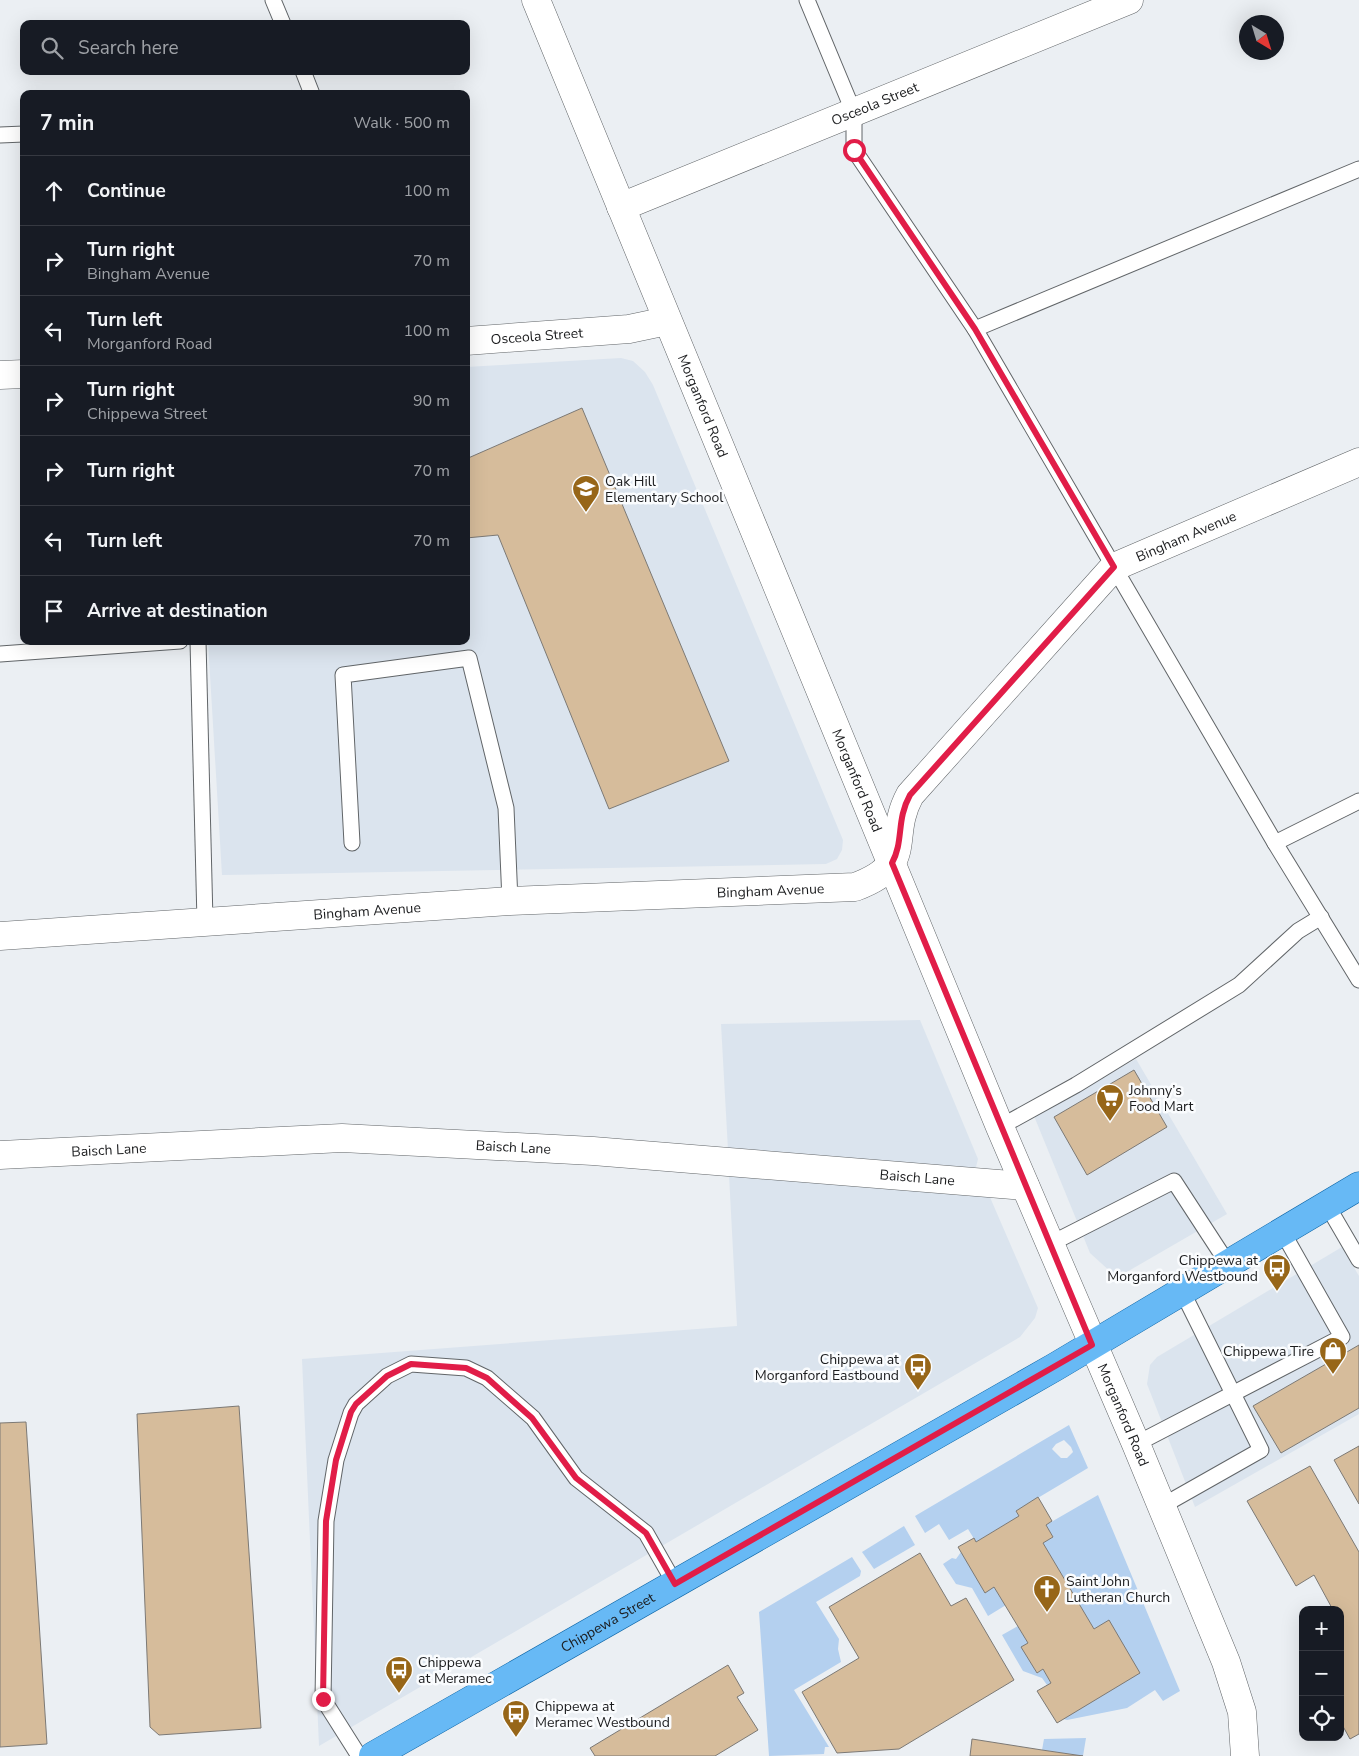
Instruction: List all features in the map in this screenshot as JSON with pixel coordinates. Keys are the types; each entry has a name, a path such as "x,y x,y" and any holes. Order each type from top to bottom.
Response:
{"main road":[{"name":"Chippewa Street","path":"373,1756 1092,1345 1359,1186"}],"street":[{"name":"Morganford Road","path":"536,0 1000,1127 1162,1506 1234,1685 1242,1712 1244,1756"},
{"name":"Osceola Street","path":"621,207 1129,0"},
{"name":"Osceola Street","path":"470,341 628,329 667,321"},
{"path":"0,375 20,374"},
{"name":"Bingham Avenue","path":"0,936 510,901 854,888 867,883 892,863 897,854 902,814 910,795 1114,567 1359,462"},
{"name":"Baisch Lane","path":"0,1156 342,1138 592,1152 1025,1186"}],"lane":[{"path":"273,0 281,20"},
{"path":"807,0 854,113 854,150 975,329 1275,843 1359,980"},
{"path":"305,75 310,90"},
{"path":"0,135 20,134"},
{"path":"975,329 1359,170"},
{"path":"0,654 125,645"},
{"path":"198,645 205,921"},
{"path":"352,843 343,675 469,658 506,808 510,901"},
{"path":"1275,843 1359,801"},
{"path":"1000,1127 1076,1085 1239,985 1298,931 1321,918"},
{"path":"1050,1244 1174,1181 1228,1264"},
{"path":"1327,1205 1359,1260"},
{"path":"1136,1444 1342,1337 1282,1231"},
{"path":"1162,1506 1261,1450 1182,1291"},
{"path":"359,1756 323,1699 326,1521 336,1460 351,1412 356,1404 387,1376 411,1364 466,1368 487,1378 532,1418 576,1478 646,1533 675,1584"}],"shaded area":[{"name":"Oak Hill Elementary School","path":"621,358 633,361 645,372 653,385 843,840 842,850 837,859 826,864 222,875 208,645 470,645 470,367"},
{"path":"920,1020 978,1159 976,1167 971,1169 728,1150 721,1024"},
{"path":"1136,1059 1227,1214 1125,1273 1112,1273 1090,1253 1034,1116"},
{"path":"729,1175 989,1195 1038,1308 1035,1318 1020,1337 319,1746 302,1359 737,1326"},
{"path":"1342,1247 1359,1276 1359,1414 1195,1507 1147,1384 1150,1365 1157,1357"},
{"path":"1069,1425 1088,1468 1016,1511 1019,1516 976,1542 968,1529 949,1540 939,1524 925,1533 915,1516","holes":["1064,1440 1073,1452 1067,1458 1061,1458 1052,1449 1056,1444"]},
{"path":"1098,1495 1180,1691 1163,1701 1155,1690 1127,1708 1067,1720 1063,1719 1108,1621 1094,1629 1043,1543 1053,1537 1046,1525"},
{"path":"904,1526 915,1545 874,1569 862,1552"},
{"path":"961,1552 994,1587 1006,1605 988,1616 972,1588 956,1584 943,1564 952,1558 956,1559"},
{"path":"852,1557 861,1571 860,1576 816,1602 839,1639 838,1649 841,1662 794,1690 829,1747 825,1747 824,1754 769,1756 759,1612"},
{"path":"1018,1626 1028,1643 1022,1648 1037,1673 1043,1669 1051,1683 1047,1685 1042,1678 1023,1671 1002,1635"},
{"path":"1086,1738 1083,1756 1042,1750 1044,1739"}],"building":[{"path":"582,408 729,761 609,809 498,535 470,538 470,457"},
{"name":"Johnny’s Food Mart","path":"1134,1070 1167,1127 1087,1175 1054,1117"},
{"name":"Chippewa Tire","path":"1359,1345 1359,1408 1281,1453 1253,1406"},
{"path":"239,1406 261,1728 159,1735 150,1727 137,1414"},
{"path":"26,1422 47,1744 0,1747 0,1423"},
{"path":"1359,1446 1359,1504 1334,1460"},
{"path":"1310,1466 1359,1552 1359,1734 1350,1739 1344,1728 1344,1606 1331,1606 1314,1575 1296,1586 1247,1501"},
{"name":"Saint John Lutheran Church","path":"1038,1497 1052,1521 1046,1525 1053,1537 1043,1543 1094,1629 1109,1620 1140,1673 1057,1723 1037,1691 1051,1683 1043,1669 1037,1673 1021,1647 1028,1643 994,1587 985,1593 958,1547 974,1538 976,1542 1019,1516 1016,1511"},
{"path":"920,1553 951,1606 966,1598 1014,1680 899,1749 837,1753 802,1692 859,1658 829,1607"},
{"path":"728,1665 744,1693 737,1697 758,1730 715,1756 595,1756 590,1748"},
{"path":"972,1739 1042,1750 1083,1756 970,1756"}],"place":[{"name":"Oak Hill Elementary School","path":"586,513"},
{"name":"Johnny’s Food Mart","path":"1110,1122"},
{"name":"Chippewa at Morganford Westbound","path":"1277,1292"},
{"name":"Chippewa Tire","path":"1333,1375"},
{"name":"Chippewa at Morganford Eastbound","path":"918,1391"},
{"name":"Saint John Lutheran Church","path":"1047,1613"},
{"name":"Chippewa at Meramec","path":"399,1694"},
{"name":"Chippewa at Meramec Westbound","path":"516,1738"}],"route":[{"path":"323,1699 326,1521 336,1460 351,1412 356,1404 387,1376 411,1364 466,1368 487,1378 532,1418 576,1478 646,1533 675,1584 1092,1345 892,863 897,854 900,839 900,822 904,806 910,795 1114,567 975,329 854,150"}]}
